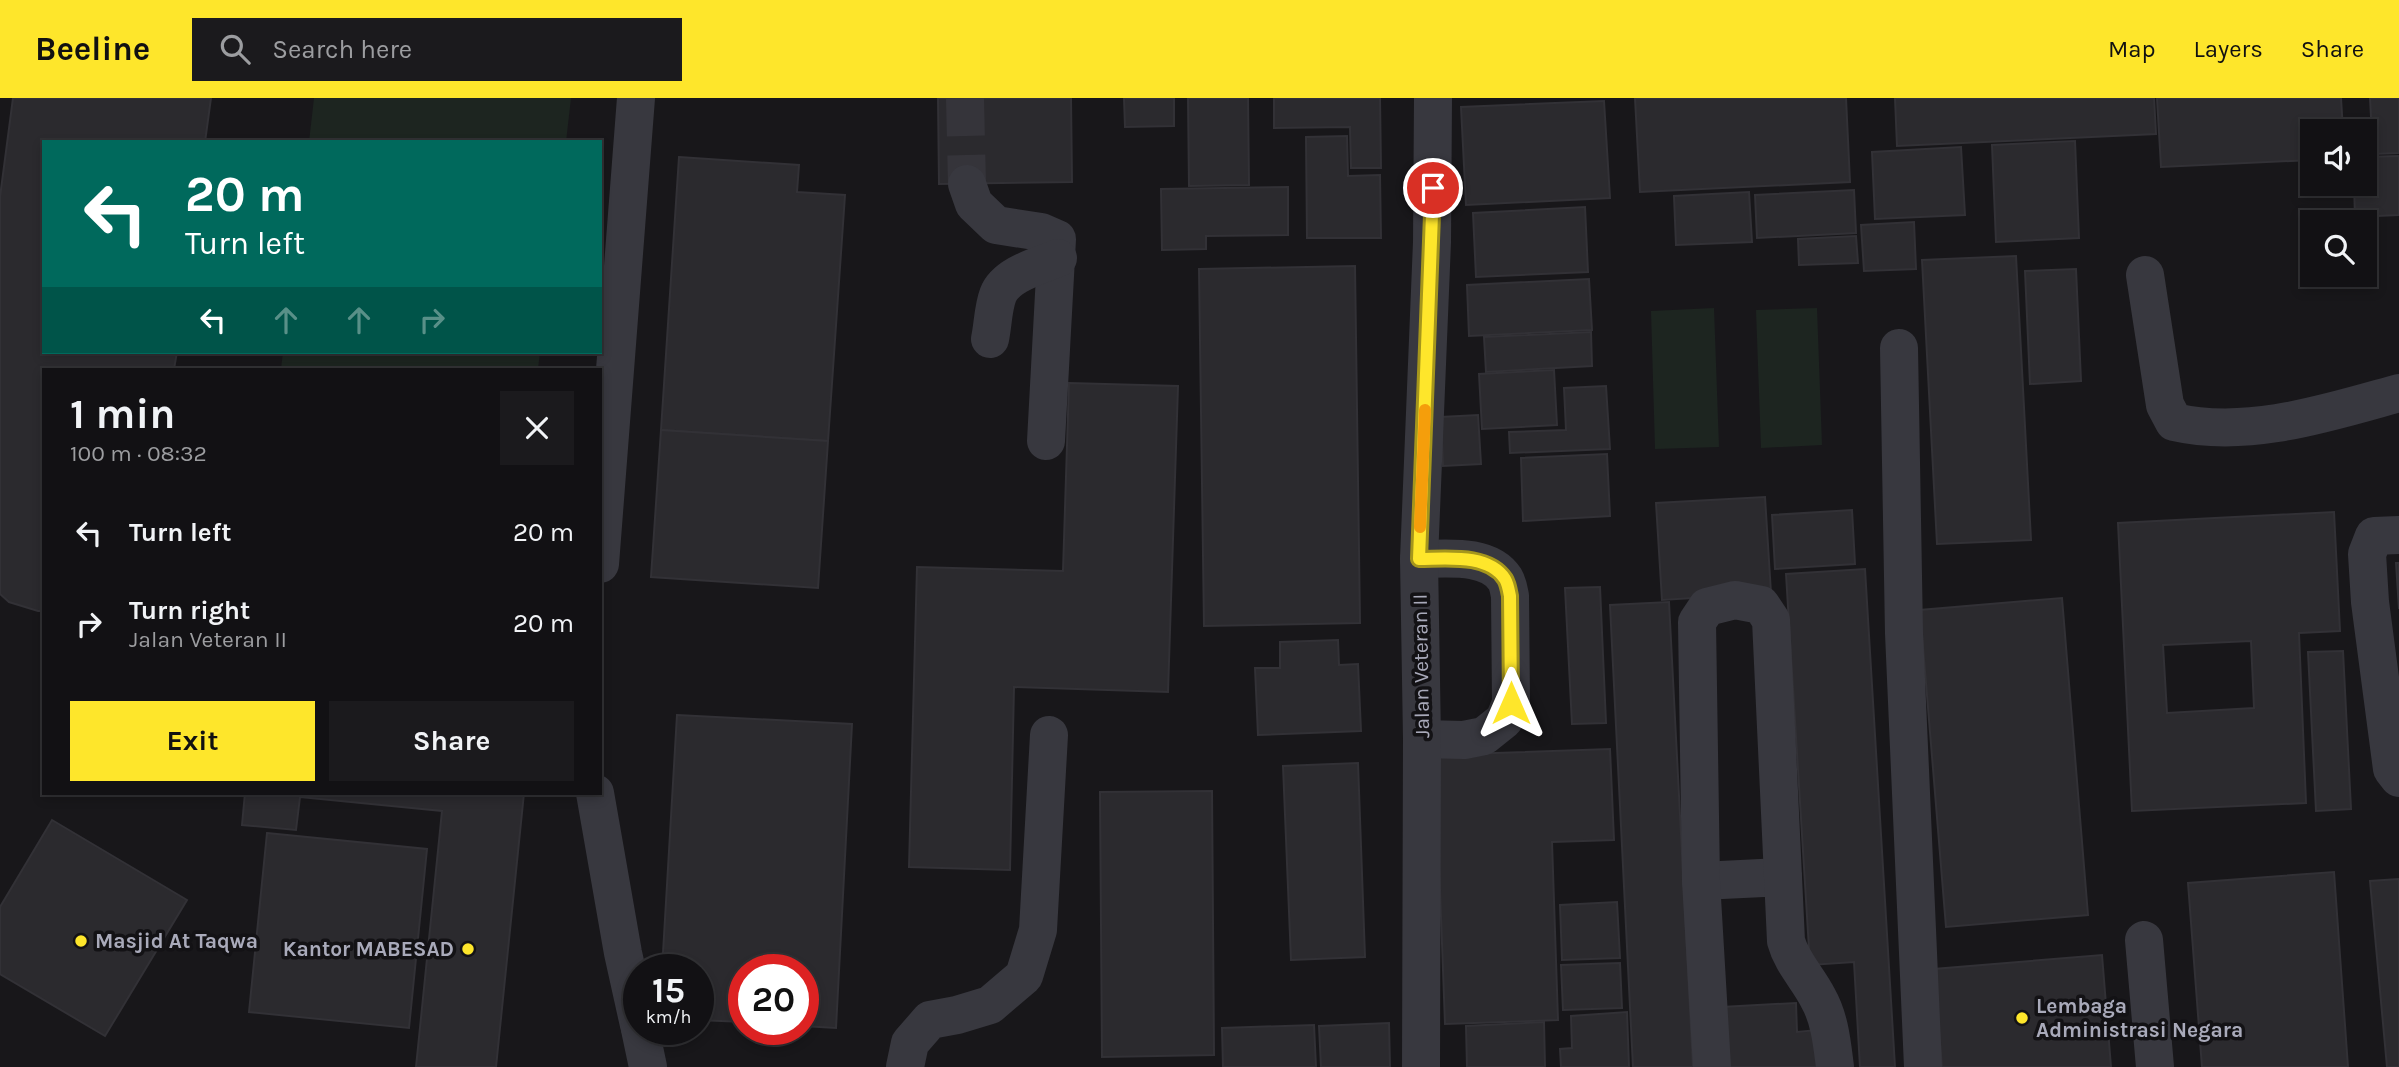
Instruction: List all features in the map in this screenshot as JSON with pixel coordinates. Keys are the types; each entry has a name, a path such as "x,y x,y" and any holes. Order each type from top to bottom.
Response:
{"street":[{"path":"602,538 636,98"},
{"name":"Jalan Veteran II","path":"1421,1067 1422,740 1419,559 1432,242 1433,98"},
{"path":"967,184 974,204 996,225 1041,232 1057,239 1046,442"},
{"path":"990,339 998,296 1003,286 1012,279 1058,258"},
{"path":"2146,275 2165,405 2174,422 2200,428 2270,425 2399,393"},
{"path":"1899,348 1904,633 1923,1067"},
{"path":"2399,535 2374,536 2367,554 2392,769 2399,778"},
{"path":"1419,559 1456,559 1484,563 1505,580 1510,596 1511,703 1504,720 1484,736 1464,740 1422,740"},
{"path":"1712,1067 1701,881 1697,622 1707,607 1735,600 1761,605 1771,620 1786,941 1790,954 1819,1000 1829,1024 1835,1067"},
{"path":"905,1067 909,1043 930,1020 990,1004 1024,975 1038,930 1049,735"},
{"path":"595,795 623,954"},
{"path":"1701,881 1783,877"},
{"path":"2144,940 2155,1067"},
{"path":"643,1045 648,1067"}],"shaded area":[{"path":"314,98 571,98 566,140 309,140"},
{"path":"1714,308 1719,447 1655,449 1651,311"},
{"path":"1817,308 1822,445 1761,448 1756,310"},
{"path":"283,354 540,354 538,368 281,368"}],"building":[{"path":"13,98 211,98 205,140 42,140 42,354 177,354 174,368 42,368 42,611 9,602 0,594 0,197"},
{"path":"938,98 1071,98 1072,182 939,184"},
{"path":"1124,98 1174,98 1174,126 1125,127"},
{"path":"1188,98 1248,98 1249,185 1189,186"},
{"path":"1274,98 1380,98 1381,168 1351,168 1350,127 1274,128"},
{"path":"1635,98 1846,98 1850,182 1640,192"},
{"path":"1895,98 2154,98 2156,134 1897,146"},
{"path":"2157,98 2341,98 2342,119 2300,119 2300,161 2161,167"},
{"path":"2370,98 2399,98 2399,153 2377,154 2377,119 2371,119"},
{"path":"1604,101 1610,198 1466,205 1461,107"},
{"path":"1347,136 1348,176 1380,175 1381,238 1307,238 1306,137"},
{"path":"2075,141 2079,238 1996,242 1992,145"},
{"path":"1961,147 1965,215 1875,219 1872,152"},
{"path":"2399,156 2399,215 2377,216 2377,210 2355,210 2354,196 2377,196 2377,157"},
{"path":"679,157 799,165 797,192 845,195 828,441 661,430"},
{"path":"1288,187 1288,235 1206,236 1206,249 1162,250 1161,189"},
{"path":"1854,190 1856,233 1757,238 1755,195"},
{"path":"1749,192 1752,242 1676,245 1674,196"},
{"path":"1585,207 1588,272 1476,277 1473,213"},
{"path":"1914,222 1916,269 1864,271 1861,225"},
{"path":"1856,236 1858,263 1799,265 1798,239"},
{"path":"2016,256 2031,540 1937,544 1922,260"},
{"path":"1355,266 1360,623 1204,626 1199,269"},
{"path":"2076,269 2081,381 2030,384 2025,271"},
{"path":"1589,279 1592,330 1469,336 1467,285"},
{"path":"1591,332 1592,366 1486,372 1484,337"},
{"path":"1554,370 1557,425 1482,429 1479,374"},
{"path":"1069,383 1178,386 1168,692 1014,687 1010,870 909,867 917,567 1063,571"},
{"path":"1606,386 1610,449 1510,453 1509,432 1566,430 1564,388"},
{"path":"1478,415 1481,464 1443,466 1441,417"},
{"path":"661,430 828,441 818,588 651,577"},
{"path":"1607,454 1610,516 1523,521 1521,458"},
{"path":"1765,497 1771,593 1662,600 1656,503"},
{"path":"1852,510 1855,564 1775,569 1772,515"},
{"path":"2334,512 2340,631 2299,633 2306,803 2132,811 2118,523","holes":["2251,641 2254,708 2167,713 2163,645"]},
{"path":"2396,563 2399,563 2399,609"},
{"path":"1865,569 1895,1067 1860,1067 1854,962 1810,965 1786,574"},
{"path":"1600,587 1606,723 1572,724 1565,588"},
{"path":"2062,598 2088,915 1946,927 1920,610"},
{"path":"1669,602 1693,1067 1633,1067 1610,605"},
{"path":"1338,640 1339,665 1358,664 1361,731 1258,735 1255,668 1280,668 1280,642"},
{"path":"2343,651 2351,809 2316,811 2308,652"},
{"path":"677,715 852,724 836,1028 819,1027 819,954 728,954 728,1021 714,1021 714,954 663,954"},
{"path":"1610,749 1614,840 1552,842 1558,1020 1445,1024 1435,755"},
{"path":"1358,763 1365,957 1291,960 1283,766"},
{"path":"1212,791 1214,1055 1102,1057 1100,792"},
{"name":"Kantor MABESAD","path":"245,795 524,795 496,1067 416,1067 442,811 300,797 296,830 242,825"},
{"name":"Masjid At Taqwa","path":"52,820 187,900 105,1036 0,974 0,907"},
{"path":"267,833 427,849 409,1028 249,1012"},
{"path":"2334,872 2348,1067 2202,1067 2188,883"},
{"path":"2399,879 2399,1067 2387,1067 2370,881"},
{"path":"1617,902 1620,958 1562,960 1560,905"},
{"name":"Lembaga Administrasi Negara","path":"2102,955 2111,1067 1942,1067 1934,969"},
{"path":"1620,963 1622,1008 1563,1010 1561,965"},
{"path":"1796,1003 1797,1032 1817,1030 1819,1067 1719,1067 1722,1007"},
{"path":"1627,1012 1629,1067 1561,1067 1560,1049 1572,1048 1571,1016"},
{"path":"1544,1022 1545,1067 1467,1067 1466,1026"},
{"path":"1389,1023 1390,1067 1321,1067 1319,1026"},
{"path":"1314,1025 1316,1067 1223,1067 1222,1028"}],"tunnel":[{"path":"965,98 967,184"}],"slow traffic":[{"path":"1420,527 1425,410"}],"place":[{"name":"Masjid At Taqwa","path":"81,941"},
{"name":"Kantor MABESAD","path":"468,949"},
{"name":"Lembaga Administrasi Negara","path":"2022,1018"}],"route":[{"path":"1433,188 1419,559 1456,559 1484,563 1496,570 1505,580 1510,596 1511,703"}]}
